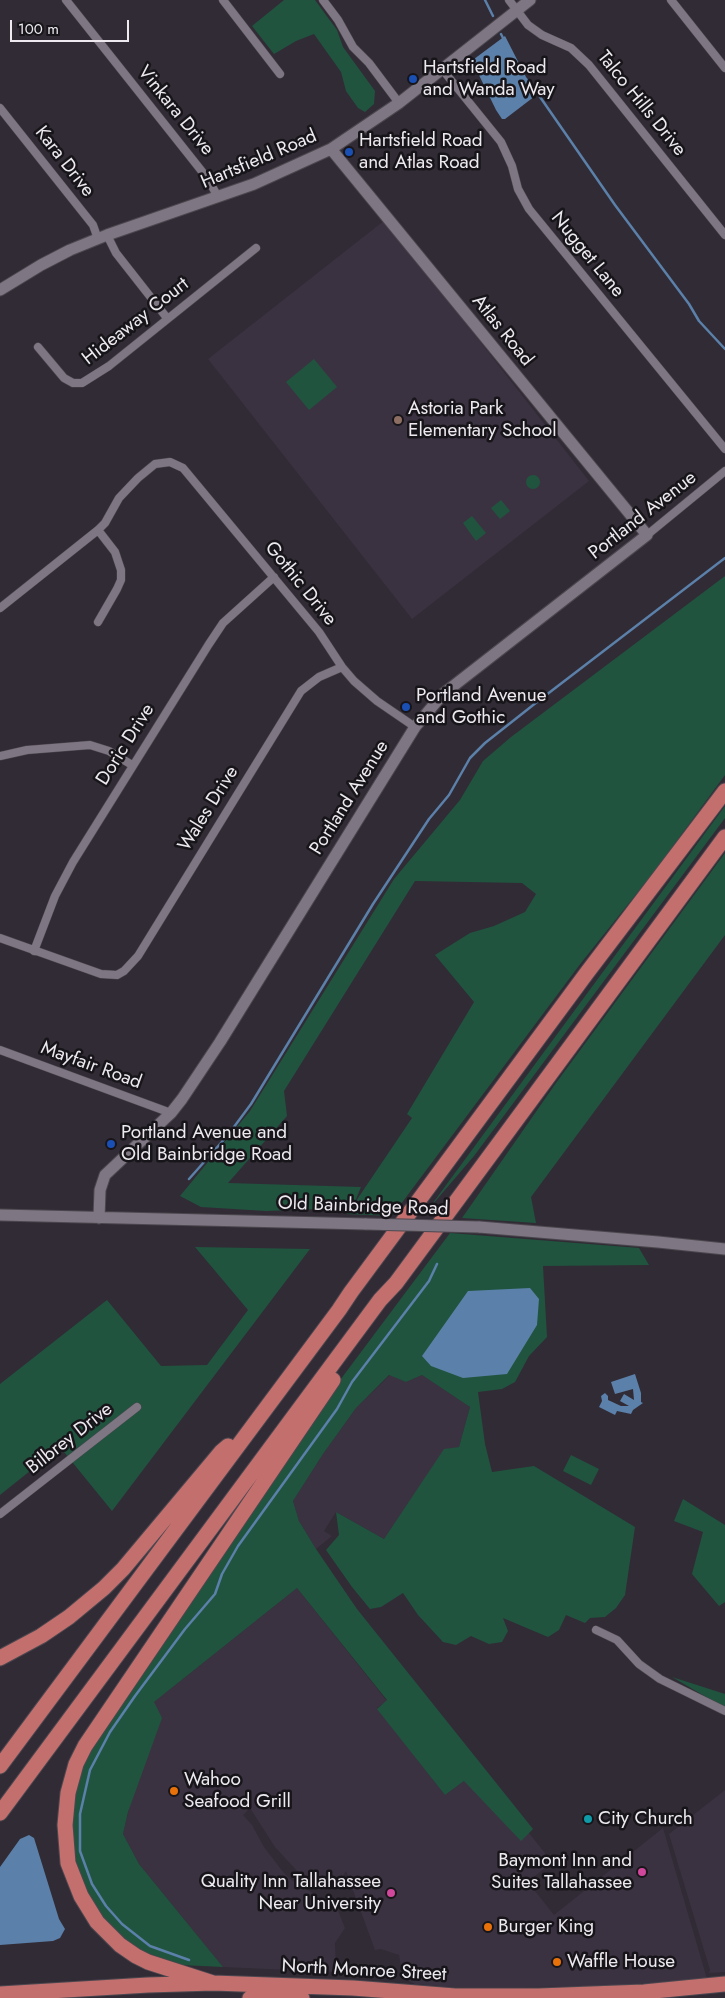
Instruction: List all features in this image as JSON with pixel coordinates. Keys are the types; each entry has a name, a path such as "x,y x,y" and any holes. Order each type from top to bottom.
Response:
{"highway":[{"path":"0,1766 580,982 725,791"},
{"path":"0,1813 380,1300 396,1283 725,837"},
{"path":"213,1983 148,1962 136,1956 120,1945 97,1922 80,1896 68,1863 65,1806 70,1784 84,1746 323,1395 388,1306 396,1283"},
{"path":"0,1658 41,1636 69,1617 104,1588 123,1569 221,1452 256,1422"},
{"name":"North Monroe Street","path":"0,1994 74,1993 213,1983 389,1995 451,1997 613,1996 725,1984"},
{"path":"250,1998 256,1996 302,1998"}],"street":[{"name":"Vinkara Drive","path":"66,0 208,179 218,197"},
{"path":"223,0 280,74"},
{"path":"323,0 338,20 353,48 369,63 399,103"},
{"name":"Talco Hills Drive","path":"509,0 516,11 535,31 571,48 590,65 725,235"},
{"name":"Hartsfield Road","path":"0,290 41,265 103,237 279,174 331,149 399,103 530,0"},
{"path":"671,0 725,68"},
{"name":"Nugget Lane","path":"442,69 501,142 512,166 518,189 528,208 725,449"},
{"name":"Kara Drive","path":"0,108 167,318"},
{"name":"Atlas Road","path":"331,149 646,536"},
{"name":"Hideaway Court","path":"38,347 64,378 73,383 82,383 109,366 256,248"},
{"name":"Gothic Drive","path":"98,530 105,523 126,488 151,467 164,462 170,462 184,468 319,632 342,667 377,700 415,727"},
{"name":"Portland Avenue","path":"99,1218 100,1190 105,1175 171,1113 220,1042 415,727 443,694 725,472"},
{"path":"0,608 98,530 114,552 121,570 121,580 98,622"},
{"name":"Doric Drive","path":"34,951 55,896 68,870 132,764 223,623 274,577"},
{"name":"Wales Drive","path":"34,951 100,974 111,976 124,971 138,956 301,691 319,677 342,667"},
{"path":"1,753 90,745 109,751 132,764"},
{"path":"0,938 34,951"},
{"name":"Mayfair Road","path":"0,1050 171,1113"},
{"name":"Old Bainbridge Road","path":"0,1215 479,1227 658,1242 725,1250"},
{"name":"Bilbrey Drive","path":"0,1514 137,1408"},
{"path":"596,1630 608,1634 617,1640 638,1664 660,1679 725,1711"}],"shaded area":[{"name":"Astoria Park Elementary School","path":"385,220 589,481 412,619 208,359"},
{"path":"390,1375 406,1382 422,1375 470,1407 459,1447 444,1450 384,1539 336,1512 324,1531 332,1536 316,1549 299,1521 293,1501 323,1454 356,1408"},
{"path":"297,1588 387,1701 377,1708 445,1795 479,1770 552,1862 528,1882 554,1915 663,1828 707,1979 607,1986 450,1987 415,1984 403,1978 399,1955 381,1949 375,1950 346,1871 336,1889 297,1871 275,1847 250,1808 243,1815 252,1825 264,1847 283,1872 290,1879 337,1908 345,1928 335,1943 336,1972 223,1967 139,1864 123,1834 154,1702"},
{"path":"725,1790 725,1972 709,1973 710,1970 669,1834"}],"green space":[{"path":"284,0 315,0 337,30 343,47 375,91 374,104 365,112 358,108 346,91 341,72 314,34 296,41 274,54 252,26"},
{"path":"314,359 337,387 309,410 286,382"},
{"path":"530,475 536,475 540,482 536,489 530,489 526,485 526,479"},
{"path":"501,500 510,511 500,519 491,508"},
{"path":"472,516 486,533 476,541 463,523"},
{"path":"725,576 725,775 653,873 581,963 392,1216 346,1214 350,1208 266,1211 201,1207 180,1196 250,1111 394,879 460,800 483,761 511,737","holes":["415,881 522,883 536,894 525,912 494,926 470,933 435,955 474,1002 407,1114 412,1118 354,1204 361,1187 228,1183 287,1116 284,1091"]},
{"path":"725,806 725,818 474,1156 427,1211"},
{"path":"725,853 725,935 531,1197 536,1223 462,1218 556,1083"},
{"path":"450,1233 639,1248 649,1265 543,1266 547,1337 529,1356 515,1382 502,1389 478,1392 485,1444 492,1472 534,1466 635,1527 625,1595 616,1608 605,1617 590,1618 585,1623 566,1615 559,1630 548,1637 503,1618 508,1631 502,1642 489,1644 471,1636 456,1645 443,1642 418,1615 403,1593 381,1607 370,1609 352,1587 326,1550 339,1535 336,1512 384,1539 444,1449 459,1447 470,1407 422,1375 406,1382 389,1375 356,1408 323,1454 293,1501 299,1521 357,1609 533,1829 521,1841 464,1781 445,1795 377,1709 387,1700 297,1588 154,1702 162,1718 128,1812 123,1834 139,1864 223,1967 181,1965 158,1957 157,1959 120,1941 79,1885 67,1823 81,1762 296,1439"},
{"path":"195,1247 310,1249 112,1511 60,1447 0,1495 0,1384 107,1300 161,1366 207,1365 248,1310"},
{"path":"571,1455 599,1469 591,1485 563,1471"},
{"path":"683,1499 725,1525 725,1602 719,1606 692,1574 703,1532 674,1521"},
{"path":"672,1677 725,1694 725,1708"}],"water":[{"path":"505,36 526,77 539,93 505,119 502,119 477,71 474,68 468,69 466,65"},
{"path":"530,1288 539,1299 537,1325 507,1374 463,1378 431,1366 422,1356 468,1291"},
{"path":"635,1374 641,1393 641,1402 643,1403 633,1410 631,1414 617,1411 615,1415 599,1407 602,1401 601,1396 605,1393 608,1396 608,1400 621,1406 629,1406 620,1401 624,1394 634,1400 633,1389 615,1394 611,1382"},
{"path":"29,1835 34,1838 59,1919 65,1929 60,1938 53,1941 0,1945 0,1867 20,1839"}],"waterway":[{"path":"485,0 493,16"},
{"path":"501,34 503,38"},
{"path":"538,94 615,205 689,304 699,321 725,349"},
{"path":"189,1179 228,1135 251,1104 373,904 429,819 449,795 470,758 485,743 537,702 725,558"},
{"path":"189,1960 150,1946 122,1924 106,1906 92,1884 80,1851 80,1814 90,1770 110,1732 185,1629 215,1594 222,1574 238,1546 337,1409 352,1382 429,1281 437,1264"}],"place":[{"name":"Hartsfield Road and Wanda Way","path":"413,79"},
{"name":"Hartsfield Road and Atlas Road","path":"349,152"},
{"name":"Astoria Park Elementary School","path":"398,420"},
{"name":"Portland Avenue and Gothic","path":"406,707"},
{"name":"Portland Avenue and Old Bainbridge Road","path":"111,1144"},
{"name":"Wahoo Seafood Grill","path":"174,1791"},
{"name":"City Church","path":"588,1819"},
{"name":"Baymont Inn and Suites Tallahassee","path":"642,1872"},
{"name":"Quality Inn Tallahassee Near University","path":"391,1893"},
{"name":"Burger King","path":"488,1927"},
{"name":"Waffle House","path":"557,1962"}]}
